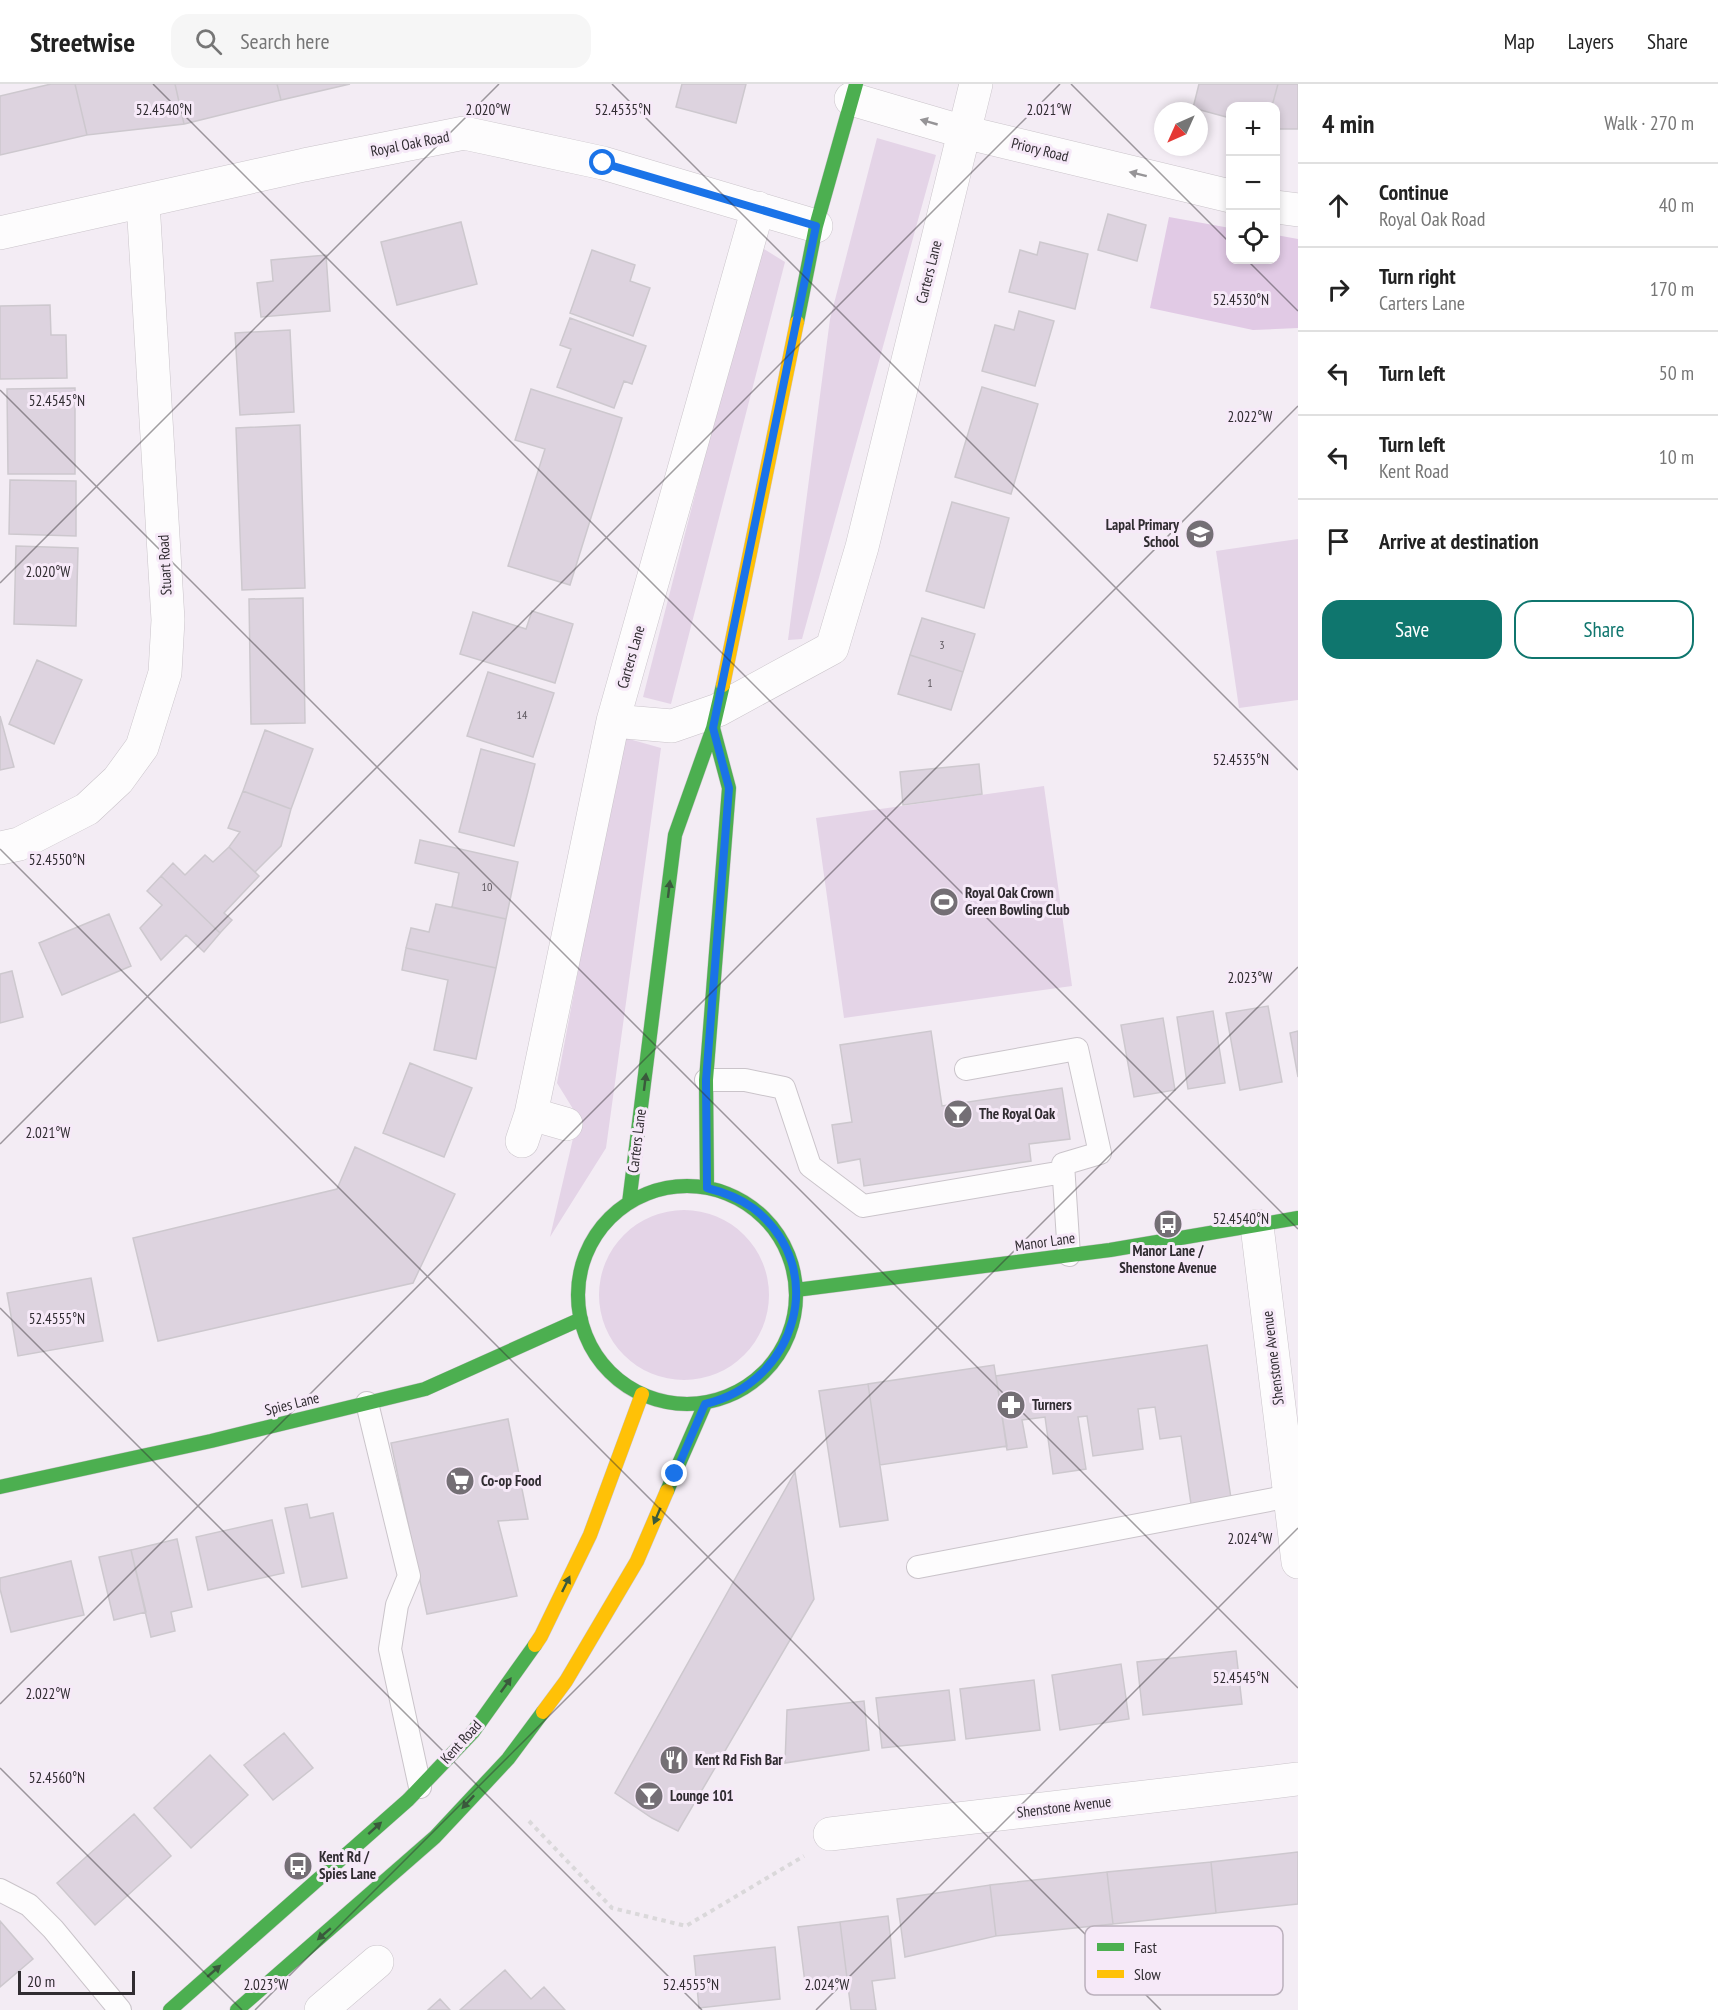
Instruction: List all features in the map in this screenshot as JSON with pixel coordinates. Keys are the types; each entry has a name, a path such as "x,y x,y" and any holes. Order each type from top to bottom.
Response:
{"main road":[{"name":"Carters Lane","path":"629,1203 675,835 716,719 816,226 853,92"},
{"name":"Carters Lane","path":"707,1188 706,1080 729,788 716,719"},
{"path":"688,1186 707,1188 742,1201 769,1224 787,1254 795,1277 792,1325 785,1344 770,1366 741,1390 719,1401 705,1404 673,1403 642,1394 618,1380 593,1350 581,1319 578,1284 587,1252 604,1224 629,1203 650,1192 663,1189 688,1186"},
{"name":"Manor Lane","path":"795,1290 1069,1255 1298,1218"},
{"name":"Spies Lane","path":"0,1487 211,1441 425,1389 581,1319"},
{"name":"Kent Road","path":"170,2010 420,1787 473,1732 541,1636 590,1535 642,1394"},
{"path":"237,2010 435,1837 507,1759 566,1681 638,1561 705,1404"}],"street":[{"name":"Carters Lane","path":"716,719 832,648 862,547 976,84"},
{"name":"Priory Road","path":"853,92 964,132 1226,195"},
{"name":"Royal Oak Road","path":"0,233 304,165 464,133 603,163 816,226"},
{"name":"Stuart Road","path":"0,848 19,844 87,809 118,780 142,747 165,673 168,620 143,202"},
{"name":"Carters Lane","path":"566,1124 526,1127 613,721 758,207"},
{"path":"1280,208 1298,210"},
{"path":"613,721 672,726 716,719"},
{"name":"Shenstone Avenue","path":"1257,1226 1298,1562"},
{"name":"Shenstone Avenue","path":"830,1834 1298,1779"},
{"path":"321,2010 377,1962"}],"lane":[{"path":"966,1069 1077,1049 1100,1153 1063,1164 1069,1255"},
{"path":"706,1080 745,1080 784,1088 810,1166 863,1206 1063,1172"},
{"path":"367,1403 409,1576 398,1605 390,1649 420,1787"},
{"path":"918,1567 1290,1496"},
{"path":"0,1890 29,1905 45,1921 120,2010"}],"path":[{"path":"529,1821 612,1908 686,1926 799,1860 830,1834"}],"shaded area":[{"path":"877,138 936,155 802,639 788,640 830,319"},
{"path":"1169,217 1226,227 1226,264 1280,264 1280,236 1298,239 1298,328 1253,330 1150,308"},
{"path":"759,246 785,262 671,704 643,697"},
{"path":"1298,539 1298,700 1239,708 1216,551"},
{"path":"622,737 661,748 606,1148 550,1237 578,1117 557,1083"},
{"name":"Royal Oak Crown Green Bowling Club","path":"1044,786 1072,986 844,1018 816,818"},
{"path":"684,1210 701,1211 717,1216 744,1235 763,1262 768,1278 768,1312 763,1328 744,1355 717,1374 701,1379 684,1380 667,1379 651,1374 624,1355 605,1328 600,1312 599,1295 600,1278 605,1262 624,1235 651,1216 667,1211"}],"building":[{"path":"51,84 75,84 87,135 0,155 0,96"},
{"path":"75,84 175,84 184,124 87,135"},
{"path":"175,84 277,84 281,100 184,124"},
{"path":"277,84 350,84 281,100"},
{"path":"682,84 746,84 736,123 676,107"},
{"path":"1199,84 1278,84 1273,102 1226,102 1226,117 1208,112 1208,102 1194,102"},
{"path":"1278,84 1298,84 1298,129 1280,129 1280,102 1273,102"},
{"path":"1108,214 1146,225 1137,261 1098,250"},
{"path":"461,222 477,284 397,305 381,242"},
{"path":"1040,242 1088,254 1075,309 1009,292 1020,250 1037,255"},
{"path":"592,250 635,265 630,281 650,288 633,336 570,313"},
{"path":"326,255 330,311 261,317 257,283 273,281 271,260"},
{"path":"50,305 51,335 66,335 67,378 0,379 0,306"},
{"path":"1019,311 1054,321 1035,386 982,371 995,325 1014,330"},
{"path":"570,318 646,346 632,384 624,381 614,408 557,387 571,349 560,345"},
{"path":"290,330 294,412 240,415 235,333"},
{"path":"982,387 1038,404 1011,494 955,477"},
{"path":"75,388 75,474 8,474 7,389"},
{"path":"531,389 622,418 570,585 508,566 545,449 515,440"},
{"path":"300,425 305,588 242,590 236,428"},
{"path":"10,480 76,481 76,536 9,534"},
{"path":"952,502 1009,518 984,608 926,591"},
{"path":"16,546 78,548 76,626 14,624"},
{"path":"303,598 305,723 251,724 249,599"},
{"path":"532,611 573,624 555,683 460,654 473,612 526,629"},
{"path":"922,618 975,634 963,672 910,655"},
{"path":"910,655 963,672 951,710 898,694"},
{"path":"37,660 82,680 54,744 9,724"},
{"path":"488,672 554,693 533,757 467,736"},
{"path":"0,716 14,767 0,770"},
{"path":"265,730 313,749 291,809 243,791"},
{"path":"481,749 535,764 514,846 459,832"},
{"path":"979,764 982,794 903,805 900,772"},
{"path":"243,791 291,809 281,846 255,872 229,847 240,832 228,828"},
{"path":"420,840 518,862 506,919 452,907 459,873 415,863"},
{"path":"229,847 259,876 224,913 232,920 220,933 161,876 173,863 185,875 205,855 213,862"},
{"path":"161,876 220,933 204,952 186,935 161,960 140,928 162,905 147,891"},
{"path":"436,904 506,919 496,968 406,948 411,928 429,932"},
{"path":"109,914 131,966 62,995 39,943"},
{"path":"406,948 496,968 476,1059 434,1050 448,980 402,970"},
{"path":"12,971 23,1017 0,1023 0,974"},
{"path":"1268,1006 1282,1082 1240,1090 1226,1013"},
{"path":"1213,1011 1225,1083 1188,1089 1177,1017"},
{"path":"1163,1018 1175,1090 1134,1097 1121,1025"},
{"name":"The Royal Oak","path":"931,1031 942,1106 1062,1088 1070,1139 1029,1144 1031,1161 864,1186 860,1159 838,1163 832,1125 852,1122 840,1045"},
{"path":"1298,1031 1298,1077 1290,1033"},
{"path":"410,1063 472,1088 444,1157 383,1133"},
{"path":"355,1147 455,1194 413,1283 158,1341 133,1238 337,1189"},
{"path":"91,1278 103,1341 18,1356 7,1293"},
{"path":"1207,1345 1231,1498 1191,1504 1181,1436 1160,1439 1155,1407 1138,1409 1143,1449 1093,1456 1087,1416 1078,1417 1086,1469 1053,1474 1045,1417 1022,1420 1027,1447 1007,1450 996,1376"},
{"path":"994,1365 1007,1446 880,1465 868,1384"},
{"path":"868,1384 888,1520 840,1527 819,1391"},
{"name":"Co-op Food","path":"508,1419 528,1519 498,1521 517,1596 427,1614 391,1443"},
{"path":"795,1472 814,1599 678,1831 652,1818 615,1793"},
{"path":"307,1504 310,1518 333,1513 347,1578 302,1587 285,1508"},
{"path":"272,1520 284,1573 208,1590 196,1537"},
{"path":"177,1539 192,1607 171,1612 175,1631 151,1637 131,1550"},
{"path":"131,1550 146,1612 114,1620 99,1557"},
{"path":"71,1561 84,1615 11,1632 0,1589 0,1578"},
{"path":"1236,1651 1242,1704 1143,1715 1137,1662"},
{"path":"1121,1664 1129,1719 1060,1730 1052,1675"},
{"path":"1034,1680 1040,1730 966,1739 960,1689"},
{"path":"949,1690 955,1740 882,1748 876,1698"},
{"path":"864,1701 869,1750 785,1763 787,1710"},
{"path":"284,1733 313,1768 273,1800 244,1765"},
{"path":"210,1755 248,1795 191,1848 154,1808"},
{"path":"134,1814 171,1856 95,1925 57,1883"},
{"path":"1298,1852 1298,1904 1216,1913 1211,1862"},
{"path":"1211,1862 1216,1913 1113,1924 1107,1872"},
{"path":"1107,1872 1113,1924 996,1936 990,1885"},
{"path":"990,1885 996,1936 905,1957 897,1899"},
{"path":"888,1916 895,1978 872,1981 876,2010 851,2010 840,1922"},
{"path":"0,1921 33,1959 0,1987"},
{"path":"840,1922 847,1978 805,1983 798,1927"},
{"path":"775,1947 780,1999 699,2008 694,1956"},
{"path":"505,1970 531,1999 544,1987 565,2010 460,2010"},
{"path":"440,1999 450,2010 428,2010"}],"traffic: fast":[{"path":"797,322 816,226 856,84"},
{"path":"629,1203 675,835 713,728 723,685"},
{"path":"707,1188 706,1080 729,788 713,728"},
{"path":"687,1186 708,1188 729,1194 747,1204 764,1218 778,1235 788,1253 794,1274 796,1295 794,1316 788,1337 778,1355 764,1372 747,1386 729,1396 708,1402 687,1404 666,1402 645,1396 627,1386 610,1372 596,1355 586,1337 580,1316 578,1295 580,1274 586,1253 596,1235 610,1218 627,1204 645,1194 666,1188 687,1186"},
{"path":"796,1290 1110,1250 1298,1218"},
{"path":"0,1487 211,1441 425,1389 581,1319"},
{"path":"667,1491 705,1404"},
{"path":"170,2010 408,1800 473,1732 535,1645"},
{"path":"237,2010 435,1837 508,1759 543,1712"}],"traffic: slow":[{"path":"723,685 797,322"},
{"path":"535,1645 590,1535 642,1394"},
{"path":"543,1712 566,1681 637,1561 667,1491"}],"place":[{"name":"Lapal Primary School","path":"1200,534"},
{"name":"Royal Oak Crown Green Bowling Club","path":"944,902"},
{"name":"The Royal Oak","path":"958,1114"},
{"name":"Manor Lane / Shenstone Avenue","path":"1168,1224"},
{"name":"Turners","path":"1011,1405"},
{"name":"Co-op Food","path":"460,1481"},
{"name":"Kent Rd Fish Bar","path":"674,1760"},
{"name":"Lounge 101","path":"649,1796"},
{"name":"Kent Rd / Spies Lane","path":"298,1866"}],"route":[{"path":"603,163 816,226 713,728 729,788 706,1080 707,1188 720,1191 753,1208 776,1232 795,1277 795,1305 789,1335 770,1366 741,1390 719,1401 705,1404 675,1474"}]}
